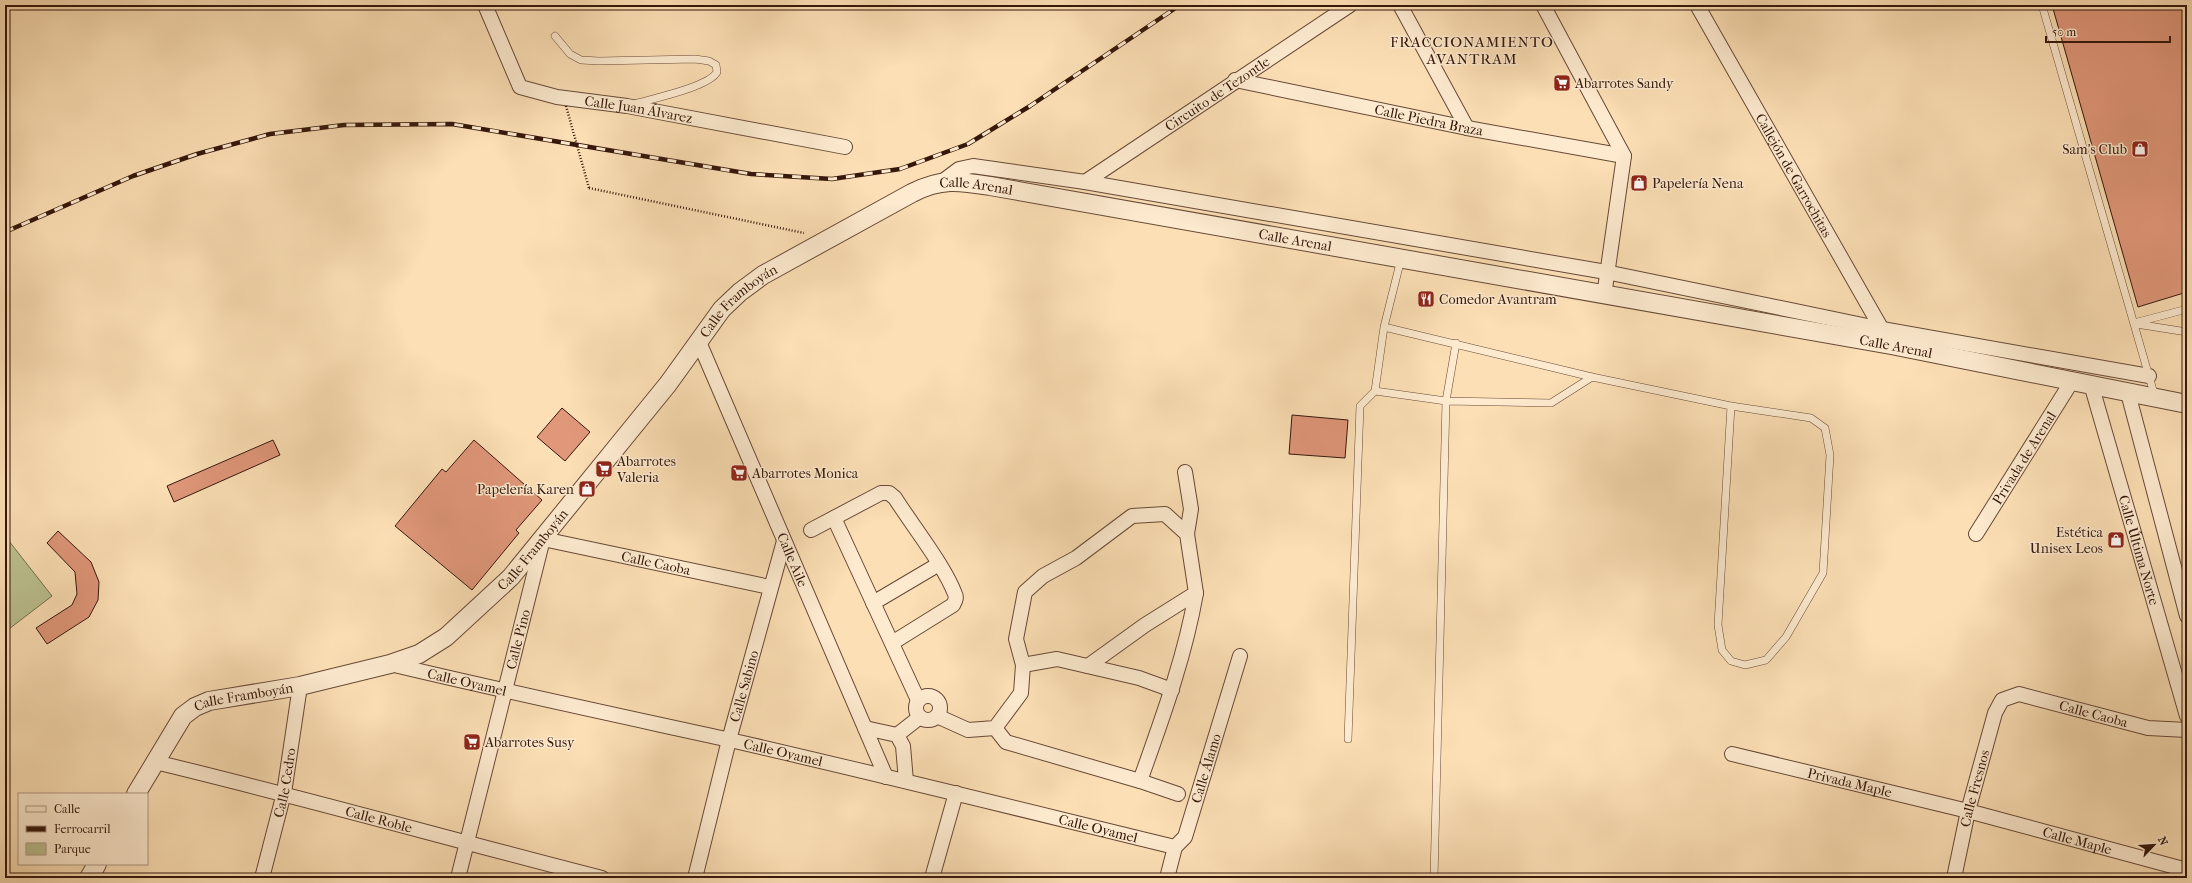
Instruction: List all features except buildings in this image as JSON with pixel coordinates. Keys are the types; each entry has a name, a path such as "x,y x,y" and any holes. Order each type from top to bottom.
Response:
{"street":[{"name":"Calle Juan Álvarez","path":"485,5 520,87 557,97 627,106 845,147"},
{"name":"Circuito de Tezontle","path":"1085,182 1235,80 1350,5"},
{"path":"1400,5 1467,128"},
{"path":"1543,5 1624,156 1606,272 1604,296"},
{"name":"Callejón de Garrochitas","path":"1697,5 1891,345"},
{"name":"Calle Piedra Braza","path":"1235,80 1467,128 1624,156"},
{"name":"Calle Arenal","path":"943,181 959,169 973,166 1085,182 1606,272 1882,329 2149,376"},
{"name":"Calle Arenal","path":"943,181 998,187 1604,296 1891,345 2187,404"},
{"name":"Calle Framboyán","path":"137,793 183,716 195,707 209,701 300,686 390,664 419,654 446,637 511,577 543,540 699,342 722,309 740,292 763,275 815,246 912,193 928,185 943,181"},
{"name":"Calle Aile","path":"699,342 886,777"},
{"name":"Privada de Arenal","path":"1976,534 2072,381"},
{"name":"Calle Última Norte","path":"2091,384 2187,716"},
{"name":"Calle Última Norte","path":"2128,393 2187,616"},
{"path":"1140,781 1172,690 1191,622 1196,593 1188,534 1191,509 1185,472"},
{"path":"811,530 881,493 889,494 895,498 939,564 955,594 956,600 953,605 892,643"},
{"path":"995,728 1020,693 1023,665 1016,639 1025,592 1043,576 1076,558 1132,516 1165,514 1188,534"},
{"path":"834,518 918,700"},
{"name":"Calle Caoba","path":"543,540 770,587"},
{"name":"Calle Pino","path":"458,878 543,540"},
{"name":"Calle Sabino","path":"695,878 729,740 770,587 784,541"},
{"path":"874,603 939,564"},
{"path":"1088,666 1145,625 1196,593"},
{"name":"Calle Álamo","path":"1167,878 1175,847 1185,837 1240,656"},
{"path":"1023,665 1057,659 1139,678 1172,690"},
{"name":"Calle Oyamel","path":"390,664 504,692 729,740 906,781 1175,847"},
{"name":"Calle Cedro","path":"262,878 284,793 300,686"},
{"name":"Calle Caoba","path":"2002,700 2019,694 2148,728 2187,730"},
{"path":"923,696 935,698 939,703 937,716 926,720 920,717 916,712 915,706 918,700 923,696"},
{"name":"Calle Fresnos","path":"1954,878 1968,811 1995,713 2002,700"},
{"path":"937,716 968,730 995,728"},
{"path":"896,735 920,717"},
{"path":"865,728 896,735 902,746 906,781"},
{"path":"995,728 1006,742 1140,781 1178,794"},
{"name":"Privada Maple","path":"1732,754 1968,811"},
{"name":"Calle Roble","path":"154,762 284,793 466,844 602,878"},
{"path":"932,878 956,794"},
{"name":"Calle Maple","path":"1968,811 2187,870"},
{"path":"89,878 96,865"}],"lane":[{"path":"2042,5 2156,398"},
{"path":"556,36 570,54 581,60 695,59 709,61 716,65 717,72 715,76 686,90 627,106"},
{"path":"1348,739 1360,406 1375,391 1384,327 1401,259"},
{"path":"2134,323 2187,309"},
{"path":"2134,323 2187,332"},
{"path":"1384,327 1456,343 1592,377 1731,406 1811,418 1825,428 1830,455 1823,573 1786,637 1766,660 1746,665 1732,661 1722,650 1718,624 1731,406"},
{"path":"1434,878 1446,400 1456,343"},
{"path":"1375,391 1446,400 1550,403 1592,377"}],"path":[{"path":"566,106 589,188 807,233 815,246"}],"green space":[{"path":"5,536 52,596 5,632"}],"railway":[{"path":"5,232 133,176 197,154 270,134 344,125 452,124 751,174 832,179 900,169 968,144 1030,106 1180,5"}],"place":[{"name":"Abarrotes Sandy","path":"1562,83"},
{"name":"Sam's Club","path":"2140,149"},
{"name":"Papelería Nena","path":"1639,183"},
{"name":"Comedor Avantram","path":"1426,299"},
{"name":"Abarrotes Valeria","path":"604,469"},
{"name":"Abarrotes Monica","path":"739,473"},
{"name":"Papelería Karen","path":"587,489"},
{"name":"Estética Unisex Leos","path":"2116,540"},
{"name":"Abarrotes Susy","path":"472,742"}],"district":[{"name":"FRACCIONAMIENTO AVANTRAM","path":"1472,50"}]}
